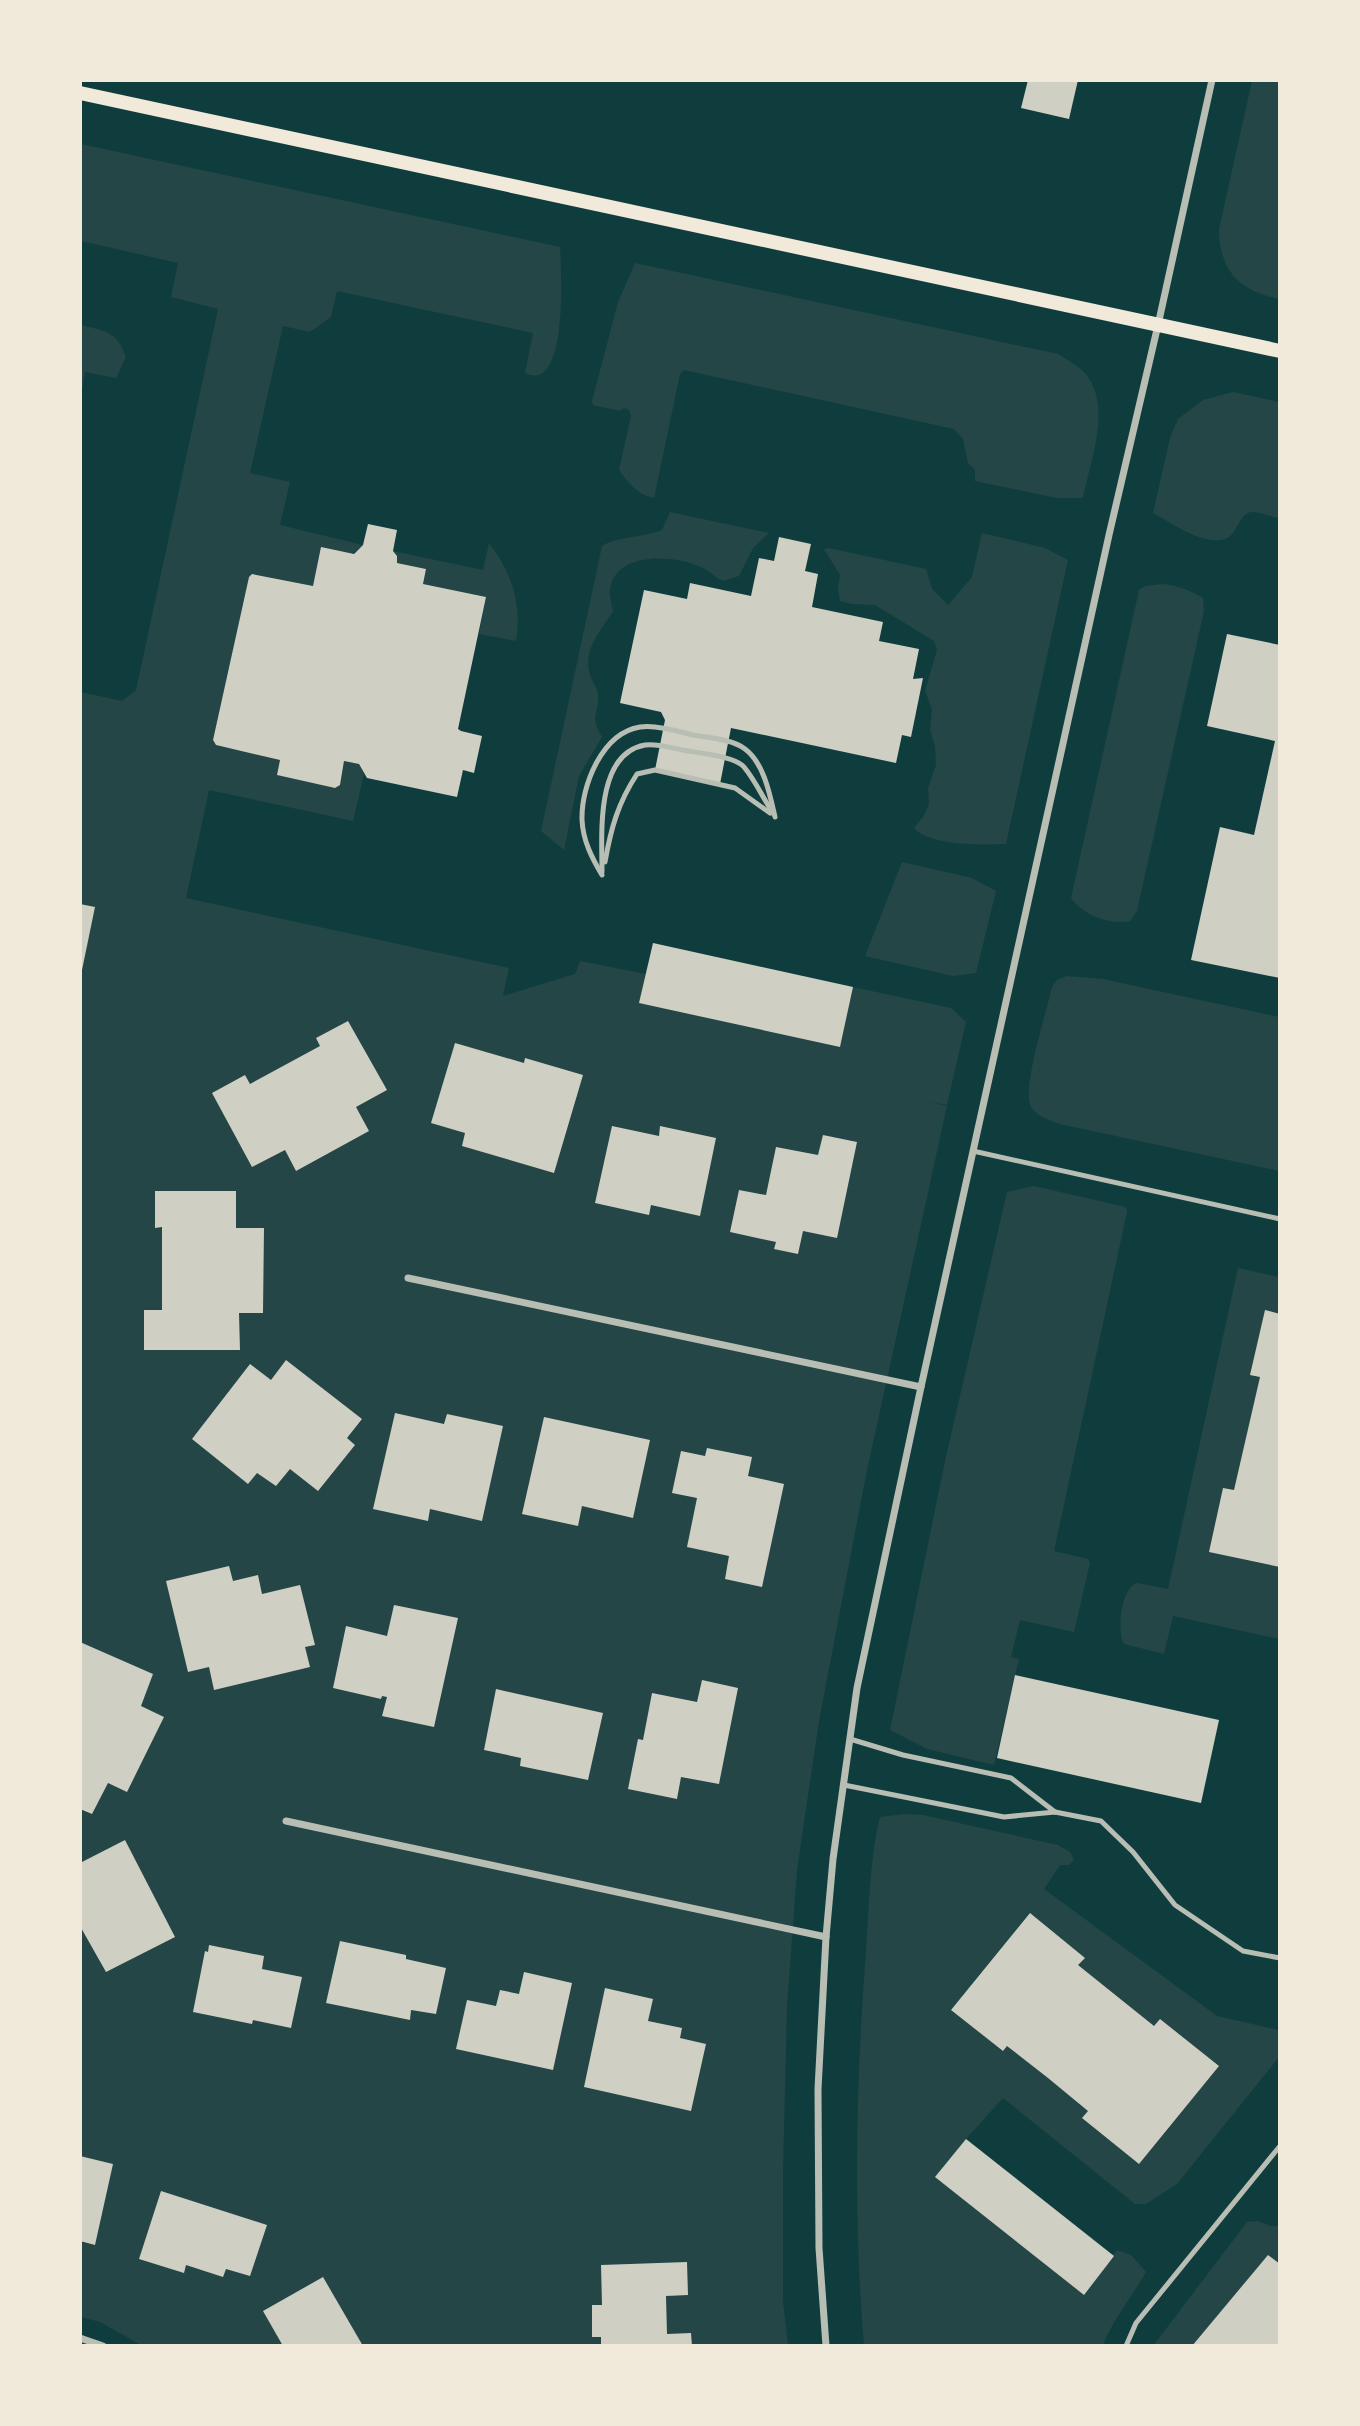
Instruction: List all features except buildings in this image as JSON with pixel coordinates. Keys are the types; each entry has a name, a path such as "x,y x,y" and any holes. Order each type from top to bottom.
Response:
{"main road":[{"path":"80,93 1279,351"}],"street":[{"path":"826,2346 819,2248 818,2089 826,1937 857,1688 973,1151 1212,80"},
{"path":"408,1278 921,1387"},
{"path":"286,1821 826,1937"},
{"path":"80,2339 103,2346"}],"lane":[{"path":"602,875 587,849 582,820 586,789 606,749 626,731 642,727 663,729 727,742 745,749 756,763 769,789 775,817"},
{"path":"602,875 602,810 605,796 614,769 623,757 640,747 660,746 725,758 743,765 775,817"},
{"path":"602,875 611,830 622,797 636,774 655,770 735,788 775,817"},
{"path":"973,1151 1279,1219"},
{"path":"850,1739 904,1755 1011,1778 1055,1812"},
{"path":"844,1785 1004,1817 1055,1812 1101,1821 1133,1852 1175,1905 1243,1951 1279,1958"},
{"path":"1126,2346 1136,2323 1279,2146"}],"shaded area":[{"path":"1252,81 1279,81 1279,299 1253,291 1234,277 1223,257 1220,244 1219,229"},
{"path":"81,144 560,247 561,302 556,349 549,366 539,375 525,373 533,333 337,291 331,317 310,332 283,326 250,473 290,482 280,525 363,545 313,586 252,574 249,577 213,740 216,745 280,760 277,775 335,788 340,785 344,761 359,764 364,774 353,821 209,790 186,898 509,968 503,996 575,974 580,961 646,974 840,1047 853,987 951,1008 966,1022 947,1105 929,1102 947,1106 866,1475 819,1721 797,1870 787,2007 783,2170 783,2301 788,2345 143,2346 100,2322 81,2317 81,692 122,701 136,690 218,309 171,297 178,263 81,241"},
{"path":"635,263 1058,354 1088,377 1095,390 1098,405 1097,436 1083,498 1057,498 975,481 975,470 968,463 963,439 954,429 684,370 680,374 654,498 643,494 630,484 619,470 631,416 629,410 624,408 620,411 593,405 592,401 618,302"},
{"path":"81,325 114,337 126,357 116,378 85,372 81,396"},
{"path":"1233,392 1279,402 1279,518 1252,512 1243,516 1233,533 1225,539 1207,539 1153,513 1170,438 1178,419 1203,400"},
{"path":"670,512 769,533 753,548 739,576 723,581 694,564 666,559 636,561 615,576 610,589 613,611 594,641 588,666 598,692 595,719 602,737 579,776 564,850 541,831 602,546 615,540 662,530"},
{"path":"982,533 1045,548 1068,560 1006,844 944,841 922,834 914,828 929,804 928,788 936,765 935,746 930,730 932,709 925,691 937,650 934,641 875,605 840,601 840,575 824,549 926,569 932,589 948,605 972,577"},
{"path":"489,543 504,565 513,589 518,615 516,641 479,634 486,597 423,584 426,569 397,563 397,556 393,551 483,570"},
{"path":"1163,584 1184,589 1203,598 1204,611 1137,911 1130,921 1113,922 1083,910 1071,898 1139,590 1145,586"},
{"path":"902,862 972,878 996,891 976,973 953,976 865,956"},
{"path":"1067,976 1103,979 1279,1017 1279,1171 1060,1124 1035,1112 1030,1104 1029,1094 1036,1047 1052,987 1057,980"},
{"path":"1034,1186 1126,1207 1127,1212 1054,1551 1088,1559 1090,1563 1074,1632 1020,1620 1011,1657 1019,1659 994,1765 927,1749 890,1730 945,1461 1007,1192"},
{"path":"1238,1268 1279,1277 1279,1639 1173,1616 1164,1654 1124,1644 1121,1629 1122,1610 1128,1592 1137,1583 1168,1589"},
{"path":"923,1815 1058,1845 1070,1852 1074,1860 1069,1865 1060,1865 1044,1889 1217,2016 1279,2030 1279,2057 1177,2184 1146,2204 1135,2204 1003,2098 966,2139 1084,2294 1117,2250 1131,2255 1146,2272 1117,2317 1103,2345 864,2346 858,2247 857,2148 870,1883 880,1817"},
{"path":"1258,2221 1279,2226 1279,2345 1153,2346 1247,2222"}]}
